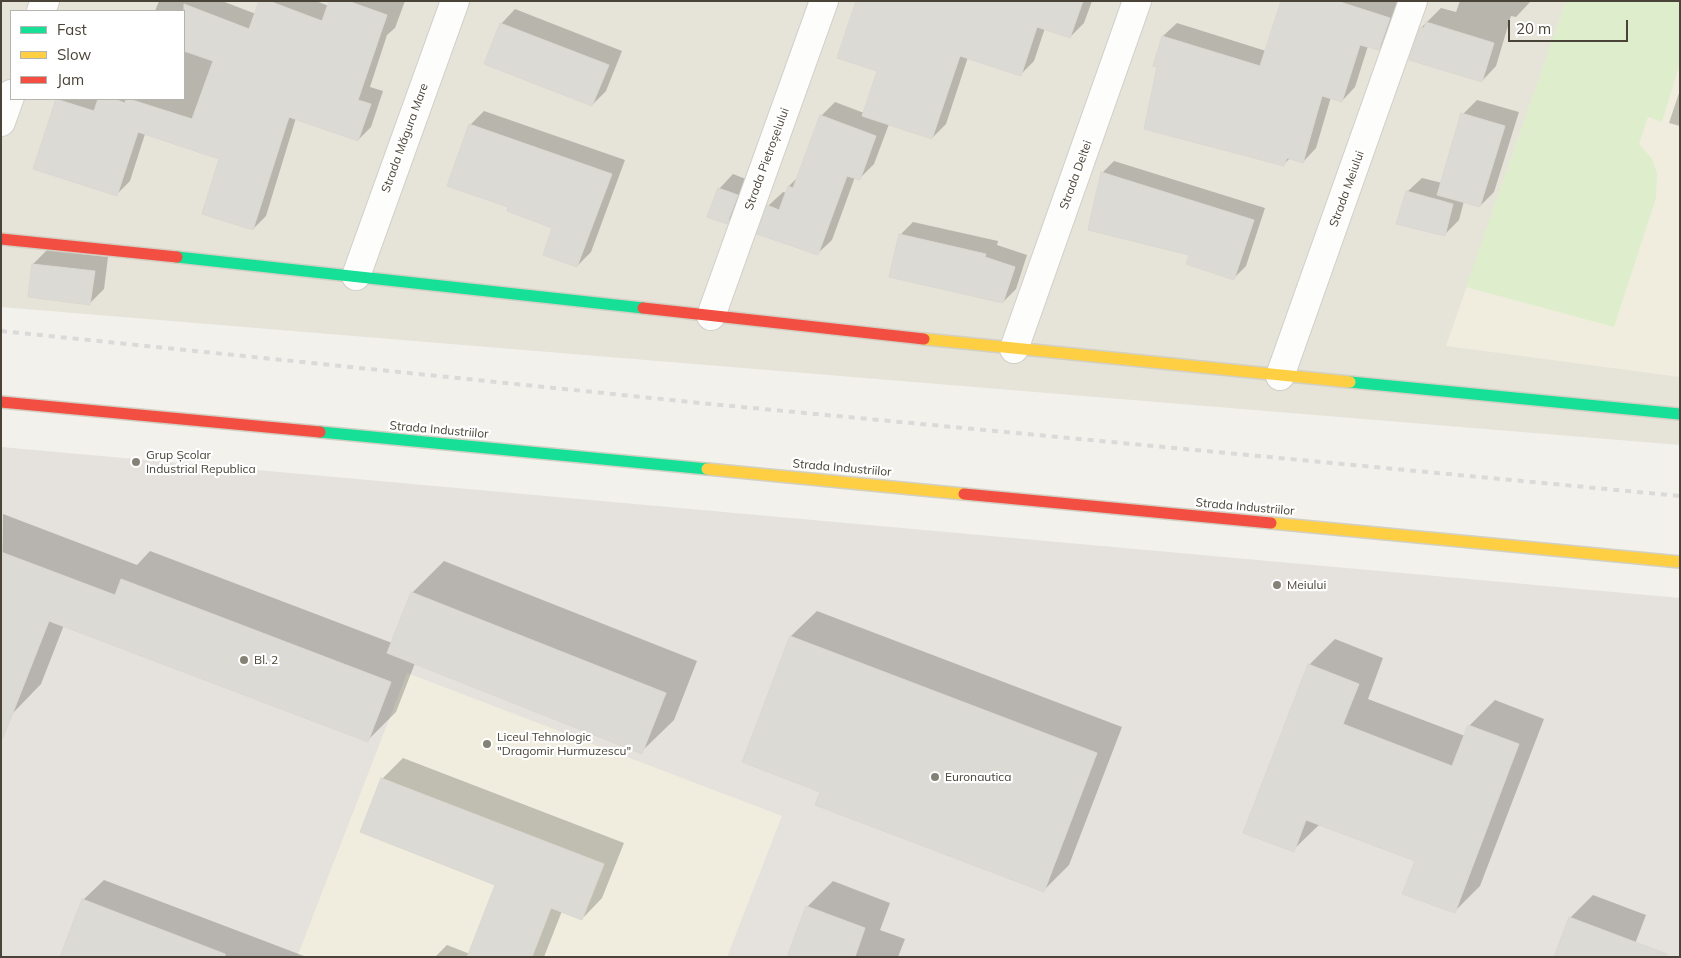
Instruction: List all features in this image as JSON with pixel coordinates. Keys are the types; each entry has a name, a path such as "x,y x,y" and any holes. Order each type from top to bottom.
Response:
{"street":[{"name":"Strada Măgura Mare","path":"356,276 455,1"},
{"name":"Strada Pietroșelului","path":"711,316 824,1"},
{"name":"Strada Deltei","path":"1014,349 1137,1"},
{"name":"Strada Meiului","path":"1280,376 1413,1"},
{"path":"1,122 10,97"},
{"path":"1,240 356,276 1014,349 1680,414"},
{"name":"Strada Industriilor","path":"1,402 1680,562"}],"shaded area":[{"path":"1,1 1680,1 1680,445 1,307"},
{"path":"1566,1 1680,1 1680,377 1446,346"},
{"path":"1,447 1680,598 1680,957 1,957"},
{"name":"Liceul Tehnologic \"Dragomir Hurmuzescu\"","path":"407,673 782,816 727,957 297,957"}],"green space":[{"path":"1566,1 1680,1 1680,63 1662,122 1648,117 1639,144 1652,159 1657,173 1656,198 1614,327 1466,287"}],"building":[{"path":"259,1 269,1 322,21 329,1 348,1 387,15 358,100 371,104 358,141 289,117 253,230 202,214 219,159 138,132 117,196 33,169 56,100 94,111 98,100 117,100 125,103 126,100 132,100 192,119 213,61 185,51 184,4 249,29"},
{"path":"856,1 1083,1 1070,38 1037,27 1021,76 960,56 932,139 862,116 877,71 837,58"},
{"path":"1281,1 1337,1 1390,18 1379,50 1360,45 1342,102 1322,96 1303,163 1287,158 1284,166 1144,129 1157,67 1153,66 1162,36 1260,66"},
{"path":"1426,22 1494,43 1482,82 1409,60 1420,27 1424,28"},
{"path":"500,23 609,65 592,106 484,64"},
{"path":"1461,113 1505,126 1480,207 1437,195"},
{"path":"820,115 876,136 860,180 847,176 818,255 757,234 767,205 779,210 788,186 793,188"},
{"path":"469,124 612,174 577,267 543,255 552,228 507,211 508,207 447,186"},
{"path":"1101,172 1254,220 1234,280 1186,264 1189,255 1088,230"},
{"path":"718,188 738,195 727,224 707,217"},
{"path":"1406,191 1453,204 1445,236 1396,224"},
{"path":"899,234 986,254 985,257 1015,267 1003,303 889,277"},
{"path":"32,264 95,271 90,305 28,297"},
{"name":"Bl. 2","path":"1,552 115,595 121,579 391,682 368,742 49,621 3,738 1,738"},
{"path":"411,592 666,693 642,754 387,653"},
{"name":"Euronautica","path":"790,636 1097,753 1044,892 815,805 820,792 742,762"},
{"path":"1308,664 1359,684 1343,724 1452,766 1468,725 1519,744 1455,913 1402,894 1415,861 1306,820 1294,852 1243,833"},
{"path":"381,778 604,864 582,920 551,908 532,957 467,957 495,885 360,832"},
{"path":"82,899 225,954 225,957 60,957"},
{"path":"806,906 865,928 855,957 787,957"},
{"path":"1569,917 1667,954 1666,957 1554,957"}],"railway":[{"path":"1,331 700,403 1680,496"}],"traffic: fast":[{"path":"177,257 643,308"},
{"path":"1350,382 1680,414"},
{"path":"320,432 707,469"}],"traffic: slow":[{"path":"924,339 1350,382"},
{"path":"707,469 964,494"},
{"path":"1271,523 1680,562"}],"traffic: jam":[{"path":"1,239 177,257"},
{"path":"643,308 924,339"},
{"path":"1,402 320,432"},
{"path":"964,494 1271,523"}],"place":[{"name":"Grup Școlar Industrial Republica","path":"136,462"},
{"name":"Meiului","path":"1277,585"},
{"name":"Bl. 2","path":"244,660"},
{"name":"Liceul Tehnologic \"Dragomir Hurmuzescu\"","path":"487,744"},
{"name":"Euronautica","path":"935,777"}]}
